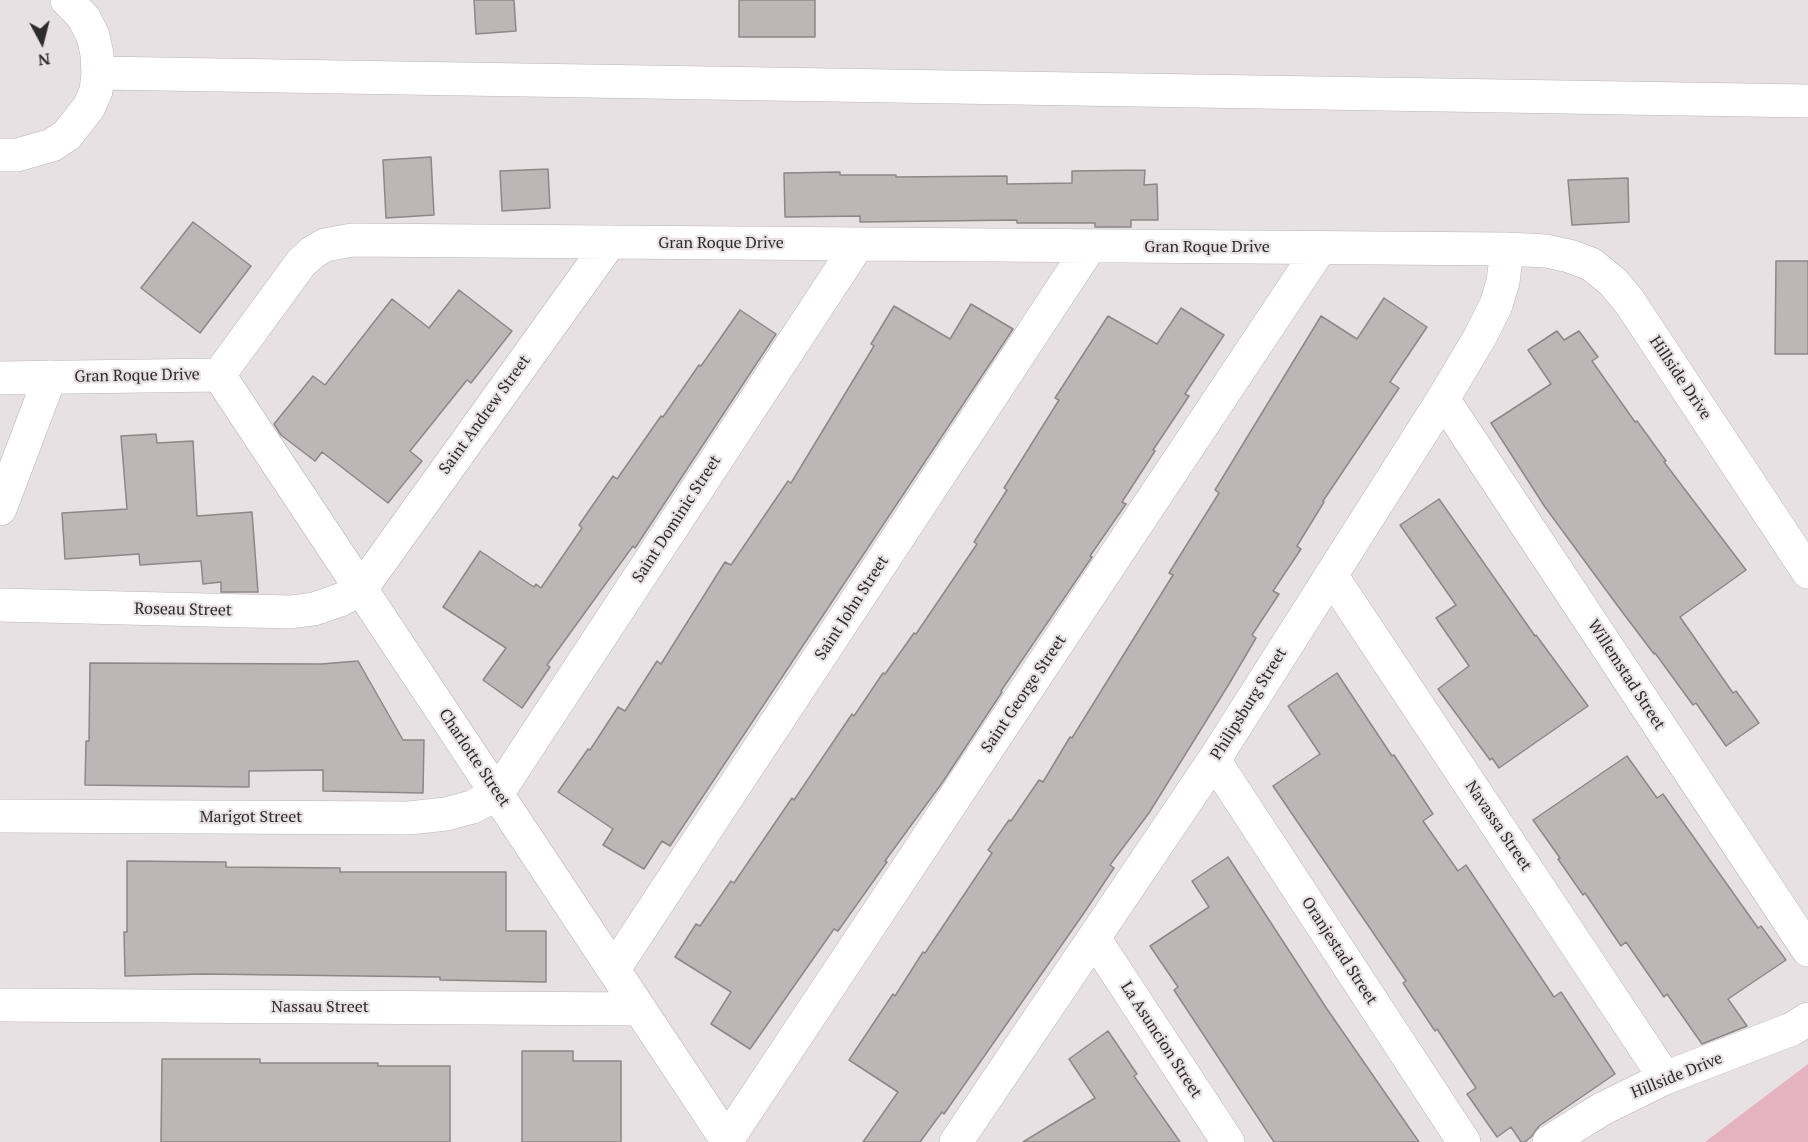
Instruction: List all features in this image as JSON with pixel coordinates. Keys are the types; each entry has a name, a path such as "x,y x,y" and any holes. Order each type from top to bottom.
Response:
{"street":[{"path":"0,155 35,152 52,146 67,135 89,107 96,91 98,54 93,36 84,18 67,0"},
{"path":"98,73 1808,101"},
{"name":"Gran Roque Drive","path":"0,378 219,375 301,263 312,252 325,245 352,240 1507,249"},
{"name":"Saint Andrew Street","path":"361,589 610,242"},
{"name":"Saint Dominic Street","path":"497,794 858,244"},
{"name":"Saint John Street","path":"614,969 1090,246"},
{"name":"Saint George Street","path":"728,1141 1320,248"},
{"name":"Philipsburg Street","path":"969,1135 1094,938 1214,760 1443,399 1480,337 1496,304 1503,282 1507,249"},
{"name":"Hillside Drive","path":"1507,249 1545,251 1569,256 1591,264 1613,282 1629,301 1808,572"},
{"name":"Charlotte Street","path":"219,375 728,1141"},
{"path":"0,509 50,377"},
{"name":"Willemstad Street","path":"1443,399 1808,951"},
{"name":"Navassa Street","path":"1331,575 1665,1078"},
{"name":"Roseau Street","path":"0,605 290,612 314,609 340,600 361,589"},
{"name":"Oranjestad Street","path":"1214,760 1464,1142"},
{"name":"Marigot Street","path":"0,816 409,818 454,812 472,807 497,794"},
{"name":"La Asuncion Street","path":"1094,938 1228,1142"},
{"name":"Nassau Street","path":"0,1005 640,1009"},
{"name":"Hillside Drive","path":"1549,1142 1602,1109 1665,1078 1792,1029 1808,1019"}],"shaded area":[{"path":"1808,1064 1808,1142 1705,1142 1713,1136"}],"building":[{"path":"474,0 514,0 516,31 476,34"},
{"path":"739,0 815,0 815,37 739,37"},
{"path":"431,157 434,215 386,218 383,160"},
{"path":"548,169 550,208 502,211 500,171"},
{"path":"1145,170 1144,185 1157,184 1158,220 1131,220 1131,227 1095,227 1095,223 1017,223 1017,220 860,222 860,216 785,217 784,173 840,172 840,175 896,175 896,177 1007,176 1007,184 1072,183 1072,171"},
{"path":"1628,178 1629,222 1572,225 1568,180"},
{"path":"193,222 251,266 200,333 141,288"},
{"path":"1776,261 1808,261 1808,354 1775,354"},
{"path":"459,290 512,331 471,383 467,380 410,451 422,461 388,503 322,452 315,461 281,435 274,424 313,376 325,385 392,299 429,328"},
{"path":"1384,298 1427,327 1390,382 1399,388 1323,501 1297,546 1301,549 1273,591 1279,594 1252,635 1256,638 1229,684 1149,813 1110,865 1114,868 944,1114 942,1112 920,1142 863,1142 898,1092 849,1060 992,853 988,850 1039,780 1043,782 1070,737 1072,738 1173,575 1169,573 1219,493 1215,490 1321,316 1357,339"},
{"path":"971,304 1013,329 670,846 662,841 644,869 603,845 613,829 558,792 588,749 590,750 618,707 625,711 657,661 661,664 725,562 731,565 788,481 791,483 874,346 871,344 894,306 950,339"},
{"path":"1181,308 1224,335 1185,394 1189,396 1122,502 1126,504 942,783 838,931 834,929 750,1049 711,1024 731,992 675,957 696,924 700,926 731,881 734,883 852,714 854,716 883,673 885,674 914,633 916,634 977,544 974,542 1007,490 1004,488 1059,400 1055,398 1108,316 1157,344"},
{"path":"740,310 776,334 635,548 633,546 547,665 550,667 522,708 483,680 506,648 443,607 480,551 534,587 536,584 541,588 582,528 579,525 613,476 617,479"},
{"path":"1557,331 1564,340 1579,331 1598,357 1592,361 1666,461 1664,462 1746,570 1680,617 1733,693 1736,691 1759,723 1726,746 1696,703 1693,705 1545,507 1491,423 1551,384 1528,350"},
{"path":"156,434 157,443 193,441 197,516 252,512 258,592 221,592 221,582 203,584 201,561 140,565 139,554 65,559 62,513 127,509 121,436"},
{"path":"1439,499 1535,636 1588,706 1499,768 1492,758 1490,760 1438,689 1469,666 1436,618 1456,605 1400,525"},
{"path":"358,661 403,740 424,740 423,793 323,791 323,770 249,771 249,787 85,785 86,741 89,741 90,663 321,664"},
{"path":"1337,673 1433,814 1423,821 1458,871 1466,865 1554,997 1561,992 1615,1074 1539,1126 1525,1142 1521,1142 1511,1127 1497,1137 1467,1094 1476,1088 1437,1029 1435,1031 1403,983 1406,981 1273,786 1320,754 1288,706"},
{"path":"1627,756 1657,798 1663,794 1758,928 1761,926 1786,960 1728,999 1747,1026 1702,1044 1667,994 1664,997 1626,942 1621,946 1585,893 1583,895 1533,820"},
{"path":"1228,857 1327,1009 1419,1142 1274,1142 1174,990 1178,987 1150,946 1209,907 1192,881"},
{"path":"127,861 226,862 226,867 340,868 340,872 506,872 506,931 546,931 546,982 440,980 440,977 203,974 125,976"},
{"path":"1108,1031 1137,1074 1134,1076 1180,1142 1023,1142 1095,1098 1069,1059"},
{"path":"522,1051 573,1051 573,1061 621,1061 621,1142 522,1142"},
{"path":"162,1059 260,1059 260,1063 378,1063 378,1066 450,1066 450,1142 161,1142"}]}
